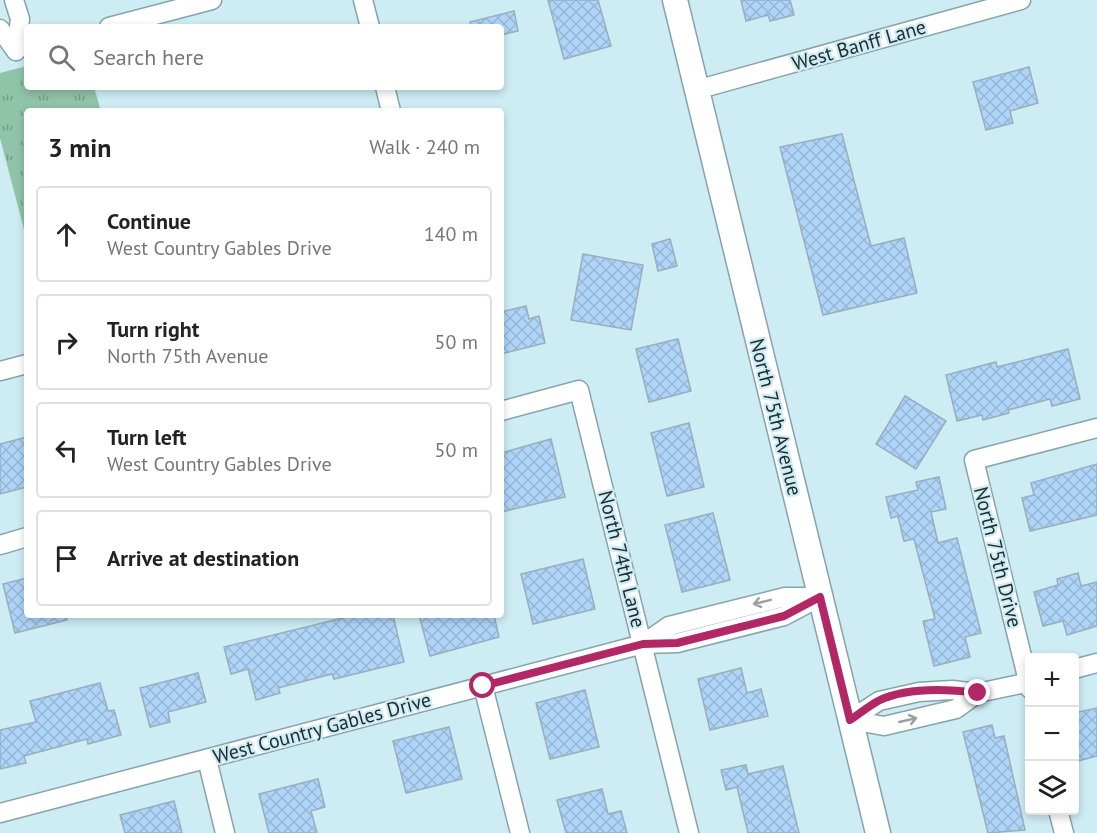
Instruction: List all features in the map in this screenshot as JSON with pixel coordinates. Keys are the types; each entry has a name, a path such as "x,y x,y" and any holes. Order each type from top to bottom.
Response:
{"main road":[{"name":"North 75th Avenue","path":"675,0 878,833"}],"street":[{"path":"14,0 20,20 14,52"},
{"path":"120,24 212,0"},
{"path":"363,0 368,24"},
{"name":"West Banff Lane","path":"696,90 1022,0"},
{"path":"0,29 14,52"},
{"path":"386,90 390,108"},
{"path":"0,371 24,365"},
{"name":"North 74th Lane","path":"504,410 579,390 689,833"},
{"name":"North 75th Drive","path":"1025,668 974,460 1097,428"},
{"path":"0,545 24,538"},
{"name":"West Country Gables Drive","path":"0,813 643,644 677,643 773,619 793,613 820,597"},
{"path":"1079,668 1097,663"},
{"path":"850,720 879,701 919,692 952,690 978,693 1025,685"},
{"path":"483,686 520,833"},
{"path":"850,720 884,726 956,709 978,693"},
{"path":"207,759 225,833"},
{"path":"1059,815 1064,833"}],"green space":[{"path":"24,67 24,90 95,90 100,108 24,108 24,230 0,138 0,73"}],"building":[{"path":"548,0 598,0 611,46 564,59"},
{"path":"741,0 790,0 794,15 770,21 768,15 746,21"},
{"path":"514,11 518,31 504,34 504,24 470,24 470,22"},
{"path":"1029,67 1038,103 1010,111 1013,123 986,130 973,82"},
{"path":"842,134 871,246 904,238 917,293 823,315 780,147"},
{"path":"670,239 677,266 658,271 652,244"},
{"path":"583,254 643,265 631,330 571,320"},
{"path":"526,306 529,319 539,316 545,343 504,353 504,311"},
{"path":"678,339 691,391 649,402 636,349"},
{"path":"1068,349 1080,399 1052,406 1050,399 1008,410 1009,413 983,420 982,415 957,421 946,375 996,362 997,367"},
{"path":"905,396 946,421 916,469 876,444"},
{"path":"689,423 704,487 667,496 651,433"},
{"path":"24,438 24,488 0,494 0,444"},
{"path":"551,439 565,497 504,511 504,452"},
{"path":"1097,464 1097,515 1030,531 1022,498 1034,495 1031,483"},
{"path":"939,477 946,509 931,512 938,543 957,538 981,633 965,637 970,657 934,666 923,621 935,619 914,539 904,541 898,516 891,518 886,497 918,490 916,482"},
{"path":"713,513 730,580 682,592 665,525"},
{"path":"583,559 595,609 533,624 521,574"},
{"path":"1078,573 1081,586 1097,582 1097,626 1067,635 1063,621 1043,626 1034,592 1058,585 1057,579"},
{"path":"24,579 24,618 67,618 67,620 15,633 3,584"},
{"path":"343,618 394,618 404,662 334,679 332,674 278,688 280,693 256,700 248,669 231,674 224,647"},
{"path":"420,618 495,618 499,637 430,656"},
{"path":"741,668 747,693 761,689 768,716 710,730 698,679"},
{"path":"198,673 206,702 168,712 170,722 150,727 140,688"},
{"path":"100,683 108,711 114,710 121,735 88,744 87,739 24,756 26,763 0,769 0,730 36,722 30,701"},
{"path":"585,690 599,747 550,759 536,703"},
{"path":"1097,708 1097,756 1079,761 1079,712"},
{"path":"992,725 995,738 1004,736 1025,830 988,833 963,732"},
{"path":"449,727 462,779 406,793 393,741"},
{"path":"746,765 748,774 783,766 799,833 748,833 737,787 726,790 721,770"},
{"path":"318,779 325,807 311,811 317,833 269,833 259,794"},
{"path":"602,789 608,814 621,811 627,833 566,833 557,800"},
{"path":"174,801 182,833 125,833 120,815"}],"route":[{"path":"483,686 643,644 677,643 784,616 820,597 850,720 879,701 919,692 952,690 978,693"}]}
